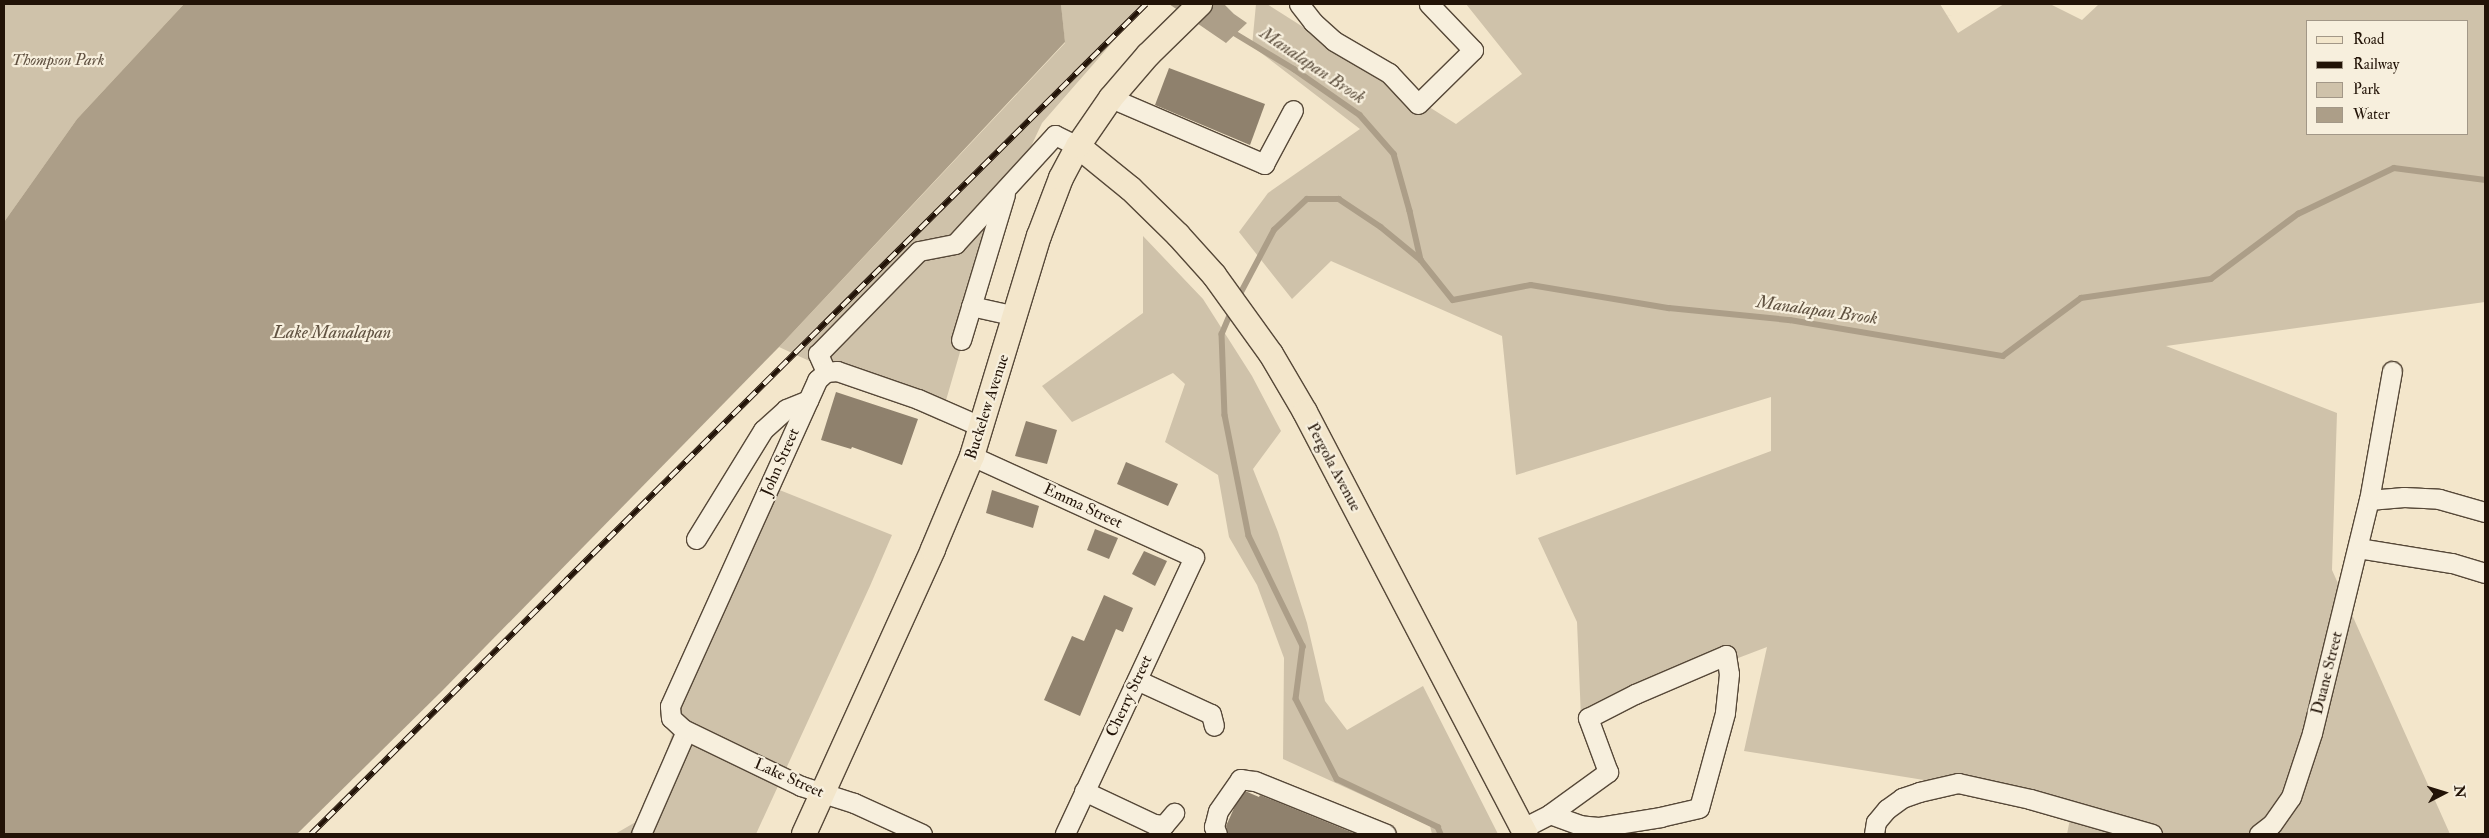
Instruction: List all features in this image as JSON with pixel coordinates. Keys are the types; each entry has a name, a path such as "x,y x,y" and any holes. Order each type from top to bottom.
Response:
{"main road":[{"name":"Buckelew Avenue","path":"804,834 972,456 1055,191 1078,146 1111,98 1148,55 1200,4"},
{"name":"Pergola Avenue","path":"1078,146 1131,189 1214,276 1246,316 1305,412 1525,831"}],"street":[{"path":"1299,4 1313,22 1334,41 1389,74 1418,104 1473,50 1429,4"},
{"path":"1111,98 1264,164 1293,110"},
{"path":"982,427 918,399 837,371 826,372 818,354 919,251 955,244 1055,135 1078,146"},
{"path":"961,340 1006,188"},
{"path":"971,306 1016,316"},
{"name":"Duane Street","path":"2259,834 2272,824 2291,797 2312,733 2369,500 2392,371"},
{"name":"John Street","path":"670,706 816,380 826,372"},
{"path":"696,539 763,430 786,409 808,400"},
{"name":"Emma Street","path":"972,456 1194,557"},
{"path":"2369,500 2404,497 2439,499 2485,512"},
{"path":"2358,548 2452,563 2485,573"},
{"name":"Cherry Street","path":"1065,834 1194,557"},
{"path":"1525,831 1608,772 1588,718 1635,694 1726,655 1730,674 1725,713 1700,808 1598,827 1580,825 1550,814"},
{"path":"1137,680 1211,714 1214,726"},
{"name":"Lake Street","path":"670,706 671,718 686,731 823,794 854,803 922,834"},
{"path":"640,834 686,731"},
{"path":"1217,834 1214,828 1218,811 1240,779 1255,781 1386,834"},
{"path":"1874,833 1876,822 1887,809 1902,798 1958,783 2030,799 2152,834"},
{"path":"1084,792 1154,824 1164,825 1174,813"}],"green space":[{"name":"Thompson Park","path":"4,4 184,4 77,119 4,222"},
{"path":"1061,4 1146,4 1042,123 1001,211 940,421 779,347 1065,43"},
{"path":"1256,4 1267,4 1456,124 1522,74 1466,4 1940,4 1958,33 2004,4 2050,4 2082,20 2099,4 2485,4 2485,302 2166,346 2337,413 2332,570 2450,834 2067,834 2073,804 1744,751 1767,647 1581,718 1577,622 1538,538 1771,451 1771,397 1516,475 1502,336 1331,261 1292,299 1239,232 1268,193 1360,129 1252,46"},
{"path":"1143,236 1203,299 1252,376 1281,431 1253,469 1278,532 1307,623 1325,701 1347,730 1423,686 1498,834 1432,834 1430,826 1283,759 1284,658 1257,585 1229,537 1218,475 1165,442 1185,384 1173,373 1072,422 1042,386 1143,313"},
{"path":"767,485 892,535 870,586 756,834 615,834 646,816 709,618"}],"water":[{"name":"Lake Manalapan","path":"184,4 1061,4 1065,42 779,347 442,691 297,834 4,834 4,222 77,119"},
{"path":"1169,4 1224,4 1247,23 1226,43"}],"building":[{"path":"1169,68 1265,104 1250,145 1155,105"},
{"path":"836,392 918,419 902,465 852,447 851,449 821,440"},
{"path":"1026,421 1057,430 1047,464 1015,456"},
{"path":"1126,462 1178,484 1168,506 1117,484"},
{"path":"992,490 1039,506 1033,528 986,513"},
{"path":"1095,529 1118,538 1109,559 1087,550"},
{"path":"1144,551 1167,561 1155,586 1132,574"},
{"path":"1104,595 1133,608 1123,632 1116,629 1080,716 1044,700 1072,636 1084,641"},
{"path":"1245,791 1259,797 1260,795 1356,834 1228,834 1226,826 1235,806"}],"waterway":[{"name":"Manalapan Brook","path":"1236,34 1294,69 1360,115 1394,154 1421,260 1453,300 1531,285 1669,308 1790,320 2003,356 2081,298 2211,279 2298,214 2394,168 2485,180"},
{"path":"1238,298 1274,230 1307,199 1339,199 1381,227 1421,260"},
{"path":"1232,311 1222,334 1225,415 1249,536 1303,646 1296,699 1337,779 1438,827 1441,834"}],"railway":[{"path":"311,834 1146,4"}]}
